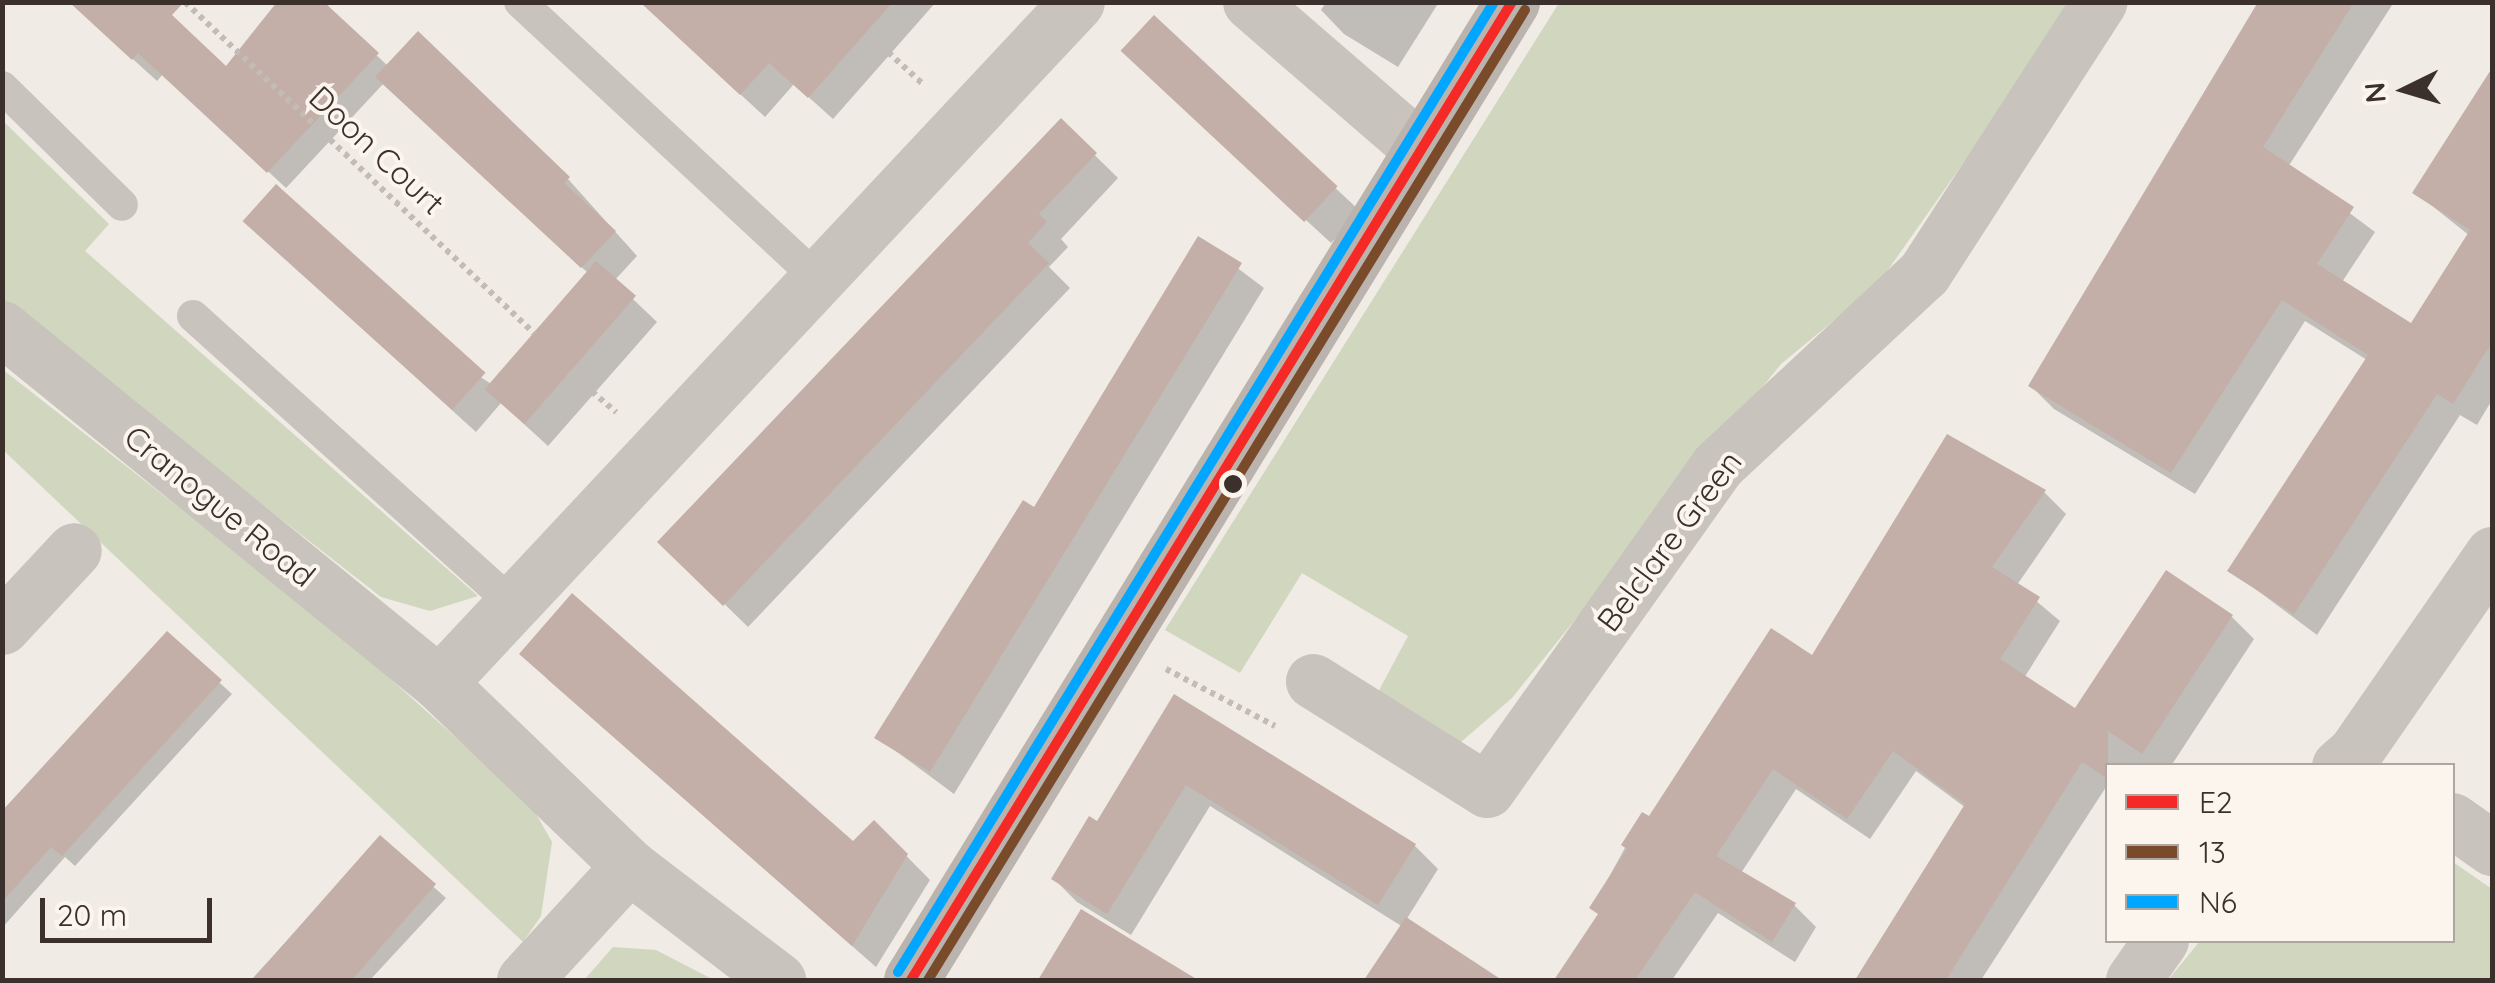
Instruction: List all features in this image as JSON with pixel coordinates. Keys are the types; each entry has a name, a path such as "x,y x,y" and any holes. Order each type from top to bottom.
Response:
{"street":[{"path":"439,683 1077,2"},
{"path":"1250,2 1419,148"},
{"path":"911,980 1114,642 1512,2"},
{"name":"Belclare Green","path":"1313,681 1487,790 1718,465 1924,273 2099,2"},
{"name":"Cranogue Road","path":"2,328 439,683 629,866 778,980"},
{"path":"2,627 74,550"},
{"path":"2356,761 2492,554"},
{"path":"2455,822 2492,848"},
{"path":"524,980 629,866"},
{"path":"2133,980 2159,943"}],"lane":[{"path":"520,2 818,280"},
{"path":"2,87 122,205"},
{"path":"193,316 513,604"}],"path":[{"name":"Doon Court","path":"185,2 535,334"},
{"path":"866,32 965,122"},
{"path":"1114,642 1278,728 1313,681"}],"green space":[{"path":"1559,3 2076,3 1878,284 1781,364 1512,698 1461,742 1376,696 1408,636 1302,573 1240,673 1165,630"},
{"path":"2,120 109,224 85,251 478,596 430,611 381,597 3,299"},
{"path":"2,369 337,631 531,805 552,842 541,916 523,942 3,450"},
{"path":"2455,863 2492,889 2492,980 2168,980 2198,943 2455,943"},
{"path":"613,947 656,950 714,980 584,980"}],"building":[{"path":"69,2 184,2 172,15 226,66 277,2 324,2 379,53 267,173 138,53 132,60"},
{"path":"640,2 893,2 808,98 769,63 740,95"},
{"path":"2258,2 2354,2 2263,147 2354,207 2317,264 2411,323 2470,230 2412,193 2492,68 2492,342 2453,404 2437,394 2294,614 2227,571 2368,355 2282,300 2171,473 2028,386"},
{"path":"1154,15 1338,186 1304,222 1121,51"},
{"path":"418,31 570,177 564,183 616,231 581,268 375,77"},
{"path":"1061,118 1097,153 1039,214 1047,222 1028,243 1049,263 723,606 657,542"},
{"path":"276,184 486,373 452,410 243,221"},
{"path":"1198,236 1242,263 930,772 874,738 1023,500 1034,507"},
{"path":"596,261 636,296 524,424 484,389"},
{"path":"1947,434 2046,490 1992,567 2040,597 2000,659 2075,708 2166,570 2233,615 2142,754 2108,731 2105,777 2082,762 1946,980 1855,980 1965,804 1893,751 1847,819 1773,769 1716,856 1796,903 1772,942 1695,892 1635,980 1554,980 1598,914 1589,908 1627,849 1621,845 1642,812 1649,816 1771,628 1812,655"},
{"path":"572,593 853,841 874,820 908,854 852,946 519,654"},
{"path":"167,631 222,680 62,856 51,847 2,902 2,811"},
{"path":"1174,694 1416,844 1378,905 1186,785 1107,914 1051,879 1089,816 1097,821"},
{"path":"380,835 436,884 352,980 252,980"},
{"path":"1081,909 1198,980 1038,980"},
{"path":"1406,917 1502,980 1364,980"}],"transit line":[{"name":"N6","path":"898,972 1494,2"},
{"name":"E2","path":"911,980 1512,2"},
{"name":"13","path":"928,980 1525,10"}]}
